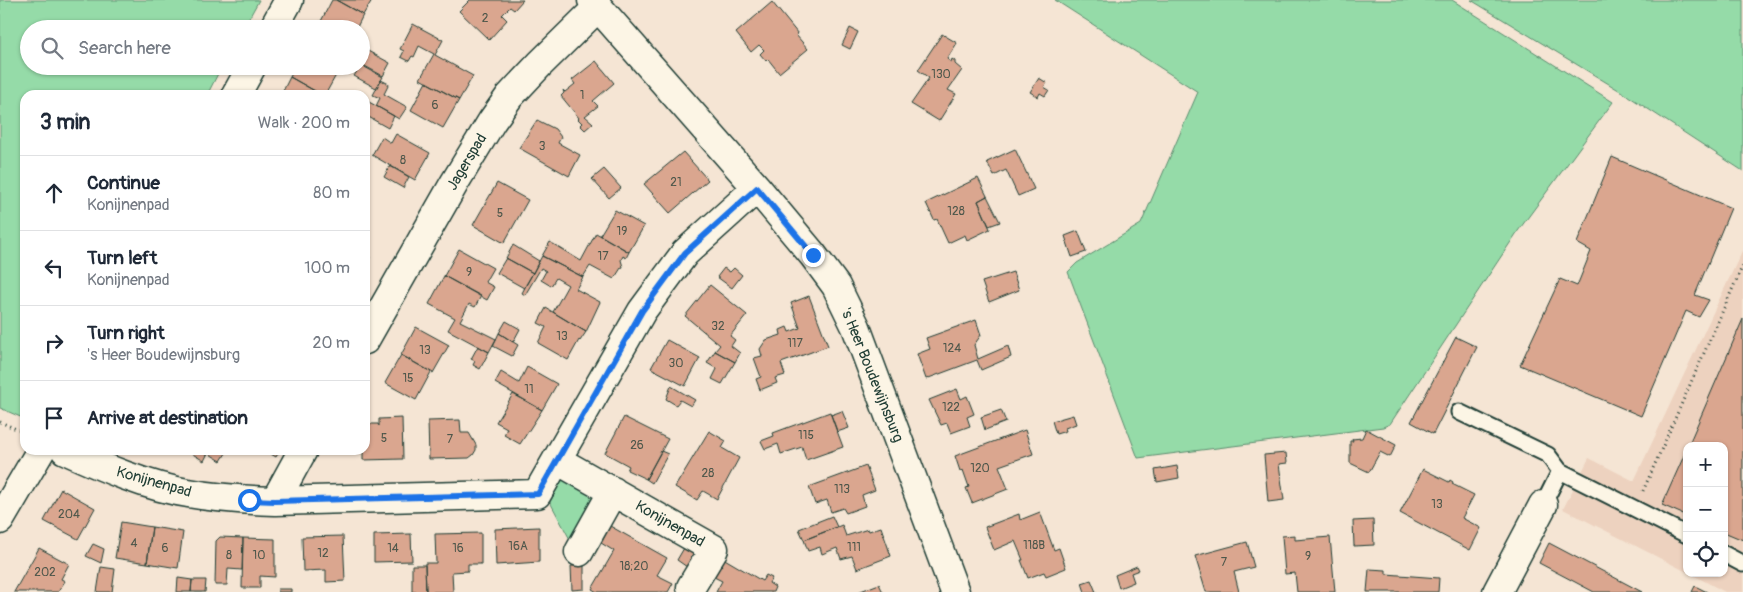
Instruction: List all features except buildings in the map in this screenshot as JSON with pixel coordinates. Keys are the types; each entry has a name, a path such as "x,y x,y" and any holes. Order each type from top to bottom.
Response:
{"street":[{"path":"278,20 289,0"},
{"name":"'s Heer Boudewijnsburg","path":"595,4 757,188 813,255 836,286 856,327 955,592"},
{"name":"Jagerspad","path":"370,331 492,121 509,97 595,4"},
{"path":"239,90 247,75"},
{"name":"Konijnenpad","path":"77,455 142,481 186,493 275,501 538,494 642,311 685,253 757,188"},
{"path":"0,520 38,455"},
{"path":"275,501 300,455"},
{"name":"Konijnenpad","path":"557,460 714,549 691,587"},
{"path":"579,552 613,491"},
{"path":"1497,592 1543,505"}],"lane":[{"path":"1459,412 1548,455 1560,470 1683,533"},
{"path":"1543,505 1560,470"},
{"path":"1728,556 1743,564"}],"path":[{"path":"1635,509 1743,265"},
{"path":"0,422 20,430"}],"shaded area":[{"path":"1743,249 1743,592 1725,592 1697,577 1728,577 1728,442 1683,442 1683,570 1563,509 1589,458 1634,481"}],"green space":[{"path":"0,0 259,0 248,20 20,20 20,75 217,75 210,90 20,90 20,417 0,408"},
{"path":"1055,0 1452,0 1613,102 1518,231 1390,424 1383,427 1138,458 1068,272 1077,263 1141,224 1198,92"},
{"path":"1471,0 1743,0 1743,171 1622,92"},
{"path":"564,476 599,495 573,545 550,502"}],"route":[{"path":"249,500 275,501 538,494 642,311 685,253 757,188 813,255"}]}
